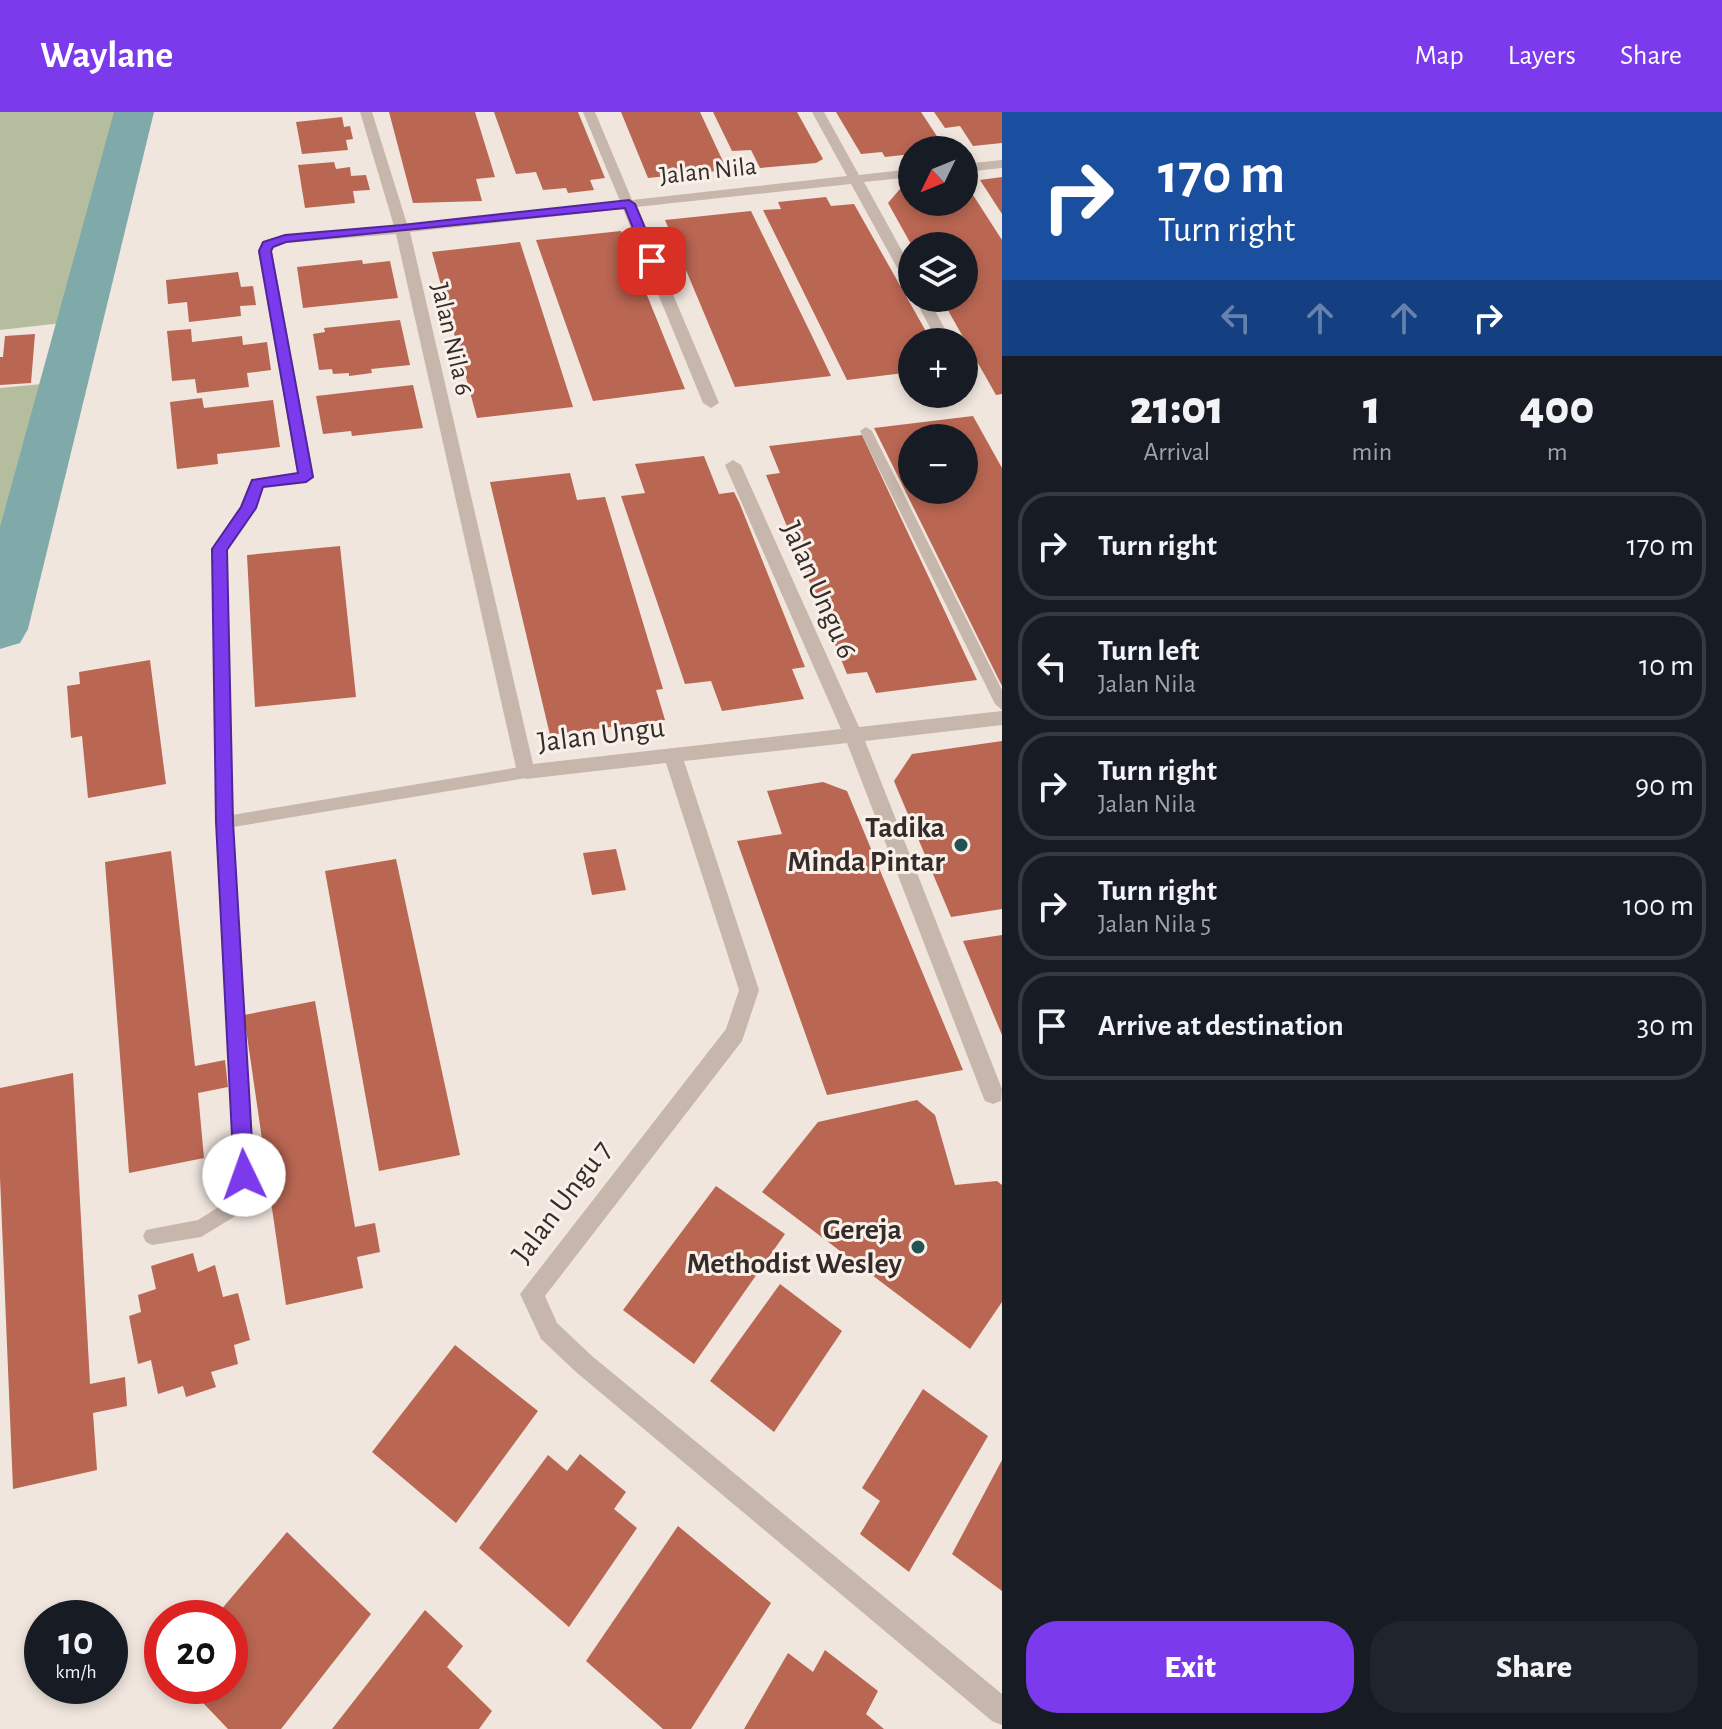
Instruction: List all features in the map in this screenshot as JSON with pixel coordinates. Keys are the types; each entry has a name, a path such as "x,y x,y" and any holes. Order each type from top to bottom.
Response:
{"street":[{"name":"Jalan Nila 6","path":"366,112 402,229 454,460"},
{"path":"589,112 711,403"},
{"path":"818,112 898,257"},
{"path":"978,167 1002,164"},
{"name":"Jalan Nila","path":"306,477 265,251 268,244 285,239 898,174"},
{"name":"Jalan Ungu","path":"454,460 526,772 1002,718"},
{"name":"Jalan Ungu 6","path":"733,465 854,737 993,1094"},
{"name":"Jalan Ungu 7","path":"673,755 749,990 735,1034 532,1294 549,1331 584,1364 1002,1711"}],"lane":[{"path":"866,431 1002,704"},
{"path":"152,1236 201,1228 228,1211 244,1175 225,822 220,549 248,508 257,483 306,477"},
{"path":"225,822 526,772"}],"green space":[{"path":"0,112 121,112 62,323 0,330"},
{"path":"53,383 0,544 0,388"}],"building":[{"path":"389,112 475,112 495,177 476,179 482,201 413,203"},
{"path":"494,112 578,112 605,178 590,180 594,190 568,193 566,188 543,190 536,172 516,174"},
{"path":"621,112 700,112 727,170 648,178"},
{"path":"713,112 797,112 823,159 816,163 760,168 751,150 732,151"},
{"path":"836,112 921,112 937,136 898,136 898,156 885,157 882,152 861,154"},
{"path":"934,112 1002,112 1002,143 978,145 978,136 966,136 960,126 945,128"},
{"path":"342,117 344,127 350,126 353,139 346,140 348,150 302,154 296,122"},
{"path":"334,162 336,169 350,167 351,176 366,175 370,190 353,191 355,203 305,208 298,165"},
{"path":"1002,177 1002,214 980,180"},
{"path":"898,191 898,216 978,216 978,203 1002,240 1002,394 996,395 978,363 978,328 958,328 949,312 978,312 978,232 904,232 888,203"},
{"path":"826,197 831,206 854,204 898,282 898,312 915,312 924,328 898,328 898,374 847,380 763,210 781,209 778,202"},
{"path":"751,211 831,376 735,387 665,220"},
{"path":"621,231 685,389 593,401 536,240"},
{"path":"520,242 573,407 477,418 432,252"},
{"path":"362,260 363,264 390,261 398,298 303,308 297,267"},
{"path":"238,272 241,287 253,286 256,305 240,306 241,316 189,322 187,302 168,304 166,280"},
{"path":"400,320 410,365 371,369 372,373 349,376 349,373 333,374 332,369 319,370 313,334 325,332 324,328"},
{"path":"191,329 192,342 242,336 243,345 267,342 271,370 247,373 249,387 197,393 195,379 172,381 167,331"},
{"path":"35,334 31,383 0,385 0,357 3,357 5,336"},
{"path":"413,385 423,428 352,436 351,431 323,434 316,396"},
{"path":"202,398 204,408 273,400 280,447 217,454 218,464 177,469 170,402"},
{"path":"973,416 977,424 907,424"},
{"path":"898,425 898,476 874,428"},
{"path":"978,425 1002,468 1002,686 912,504 978,504"},
{"path":"862,435 977,680 876,693 867,672 847,674 766,475 780,473 769,446"},
{"path":"704,456 719,494 734,492 739,502 805,667 792,669 804,699 722,711 711,681 685,684 621,496 645,493 635,464"},
{"path":"570,473 577,500 605,497 663,689 656,690 665,720 550,735 490,482"},
{"path":"340,546 356,697 255,707 247,555"},
{"path":"150,660 166,784 88,798 82,736 71,738 67,686 80,684 79,672"},
{"name":"Tadika Minda Pintar","path":"1002,741 1002,909 951,917 894,781 912,754"},
{"path":"823,782 847,791 963,1070 827,1095 737,841 782,834 767,791"},
{"path":"616,849 626,890 592,895 583,853"},
{"path":"171,851 195,1066 225,1060 228,1087 198,1093 204,1158 129,1173 105,862"},
{"path":"396,859 460,1155 379,1171 325,871"},
{"path":"1002,935 1002,1035 963,941"},
{"path":"315,1001 355,1227 375,1223 380,1252 357,1257 363,1288 286,1305 244,1015"},
{"path":"73,1073 90,1384 125,1377 127,1406 93,1413 97,1470 13,1489 0,1177 0,1088"},
{"name":"Gereja Methodist Wesley","path":"917,1100 935,1115 955,1185 997,1181 1002,1185 1002,1302 970,1349 762,1192 818,1122"},
{"path":"716,1186 785,1234 694,1364 623,1310"},
{"path":"193,1253 198,1272 215,1265 223,1297 238,1293 250,1340 234,1345 238,1364 211,1372 216,1387 186,1397 183,1386 158,1394 151,1360 138,1364 129,1316 141,1312 138,1295 156,1289 151,1266"},
{"path":"780,1284 842,1331 774,1432 710,1381"},
{"path":"455,1345 538,1411 456,1523 372,1452"},
{"path":"923,1389 988,1436 909,1572 860,1534 880,1501 862,1488"},
{"path":"580,1454 626,1492 614,1509 637,1528 569,1627 479,1548 548,1455 567,1471"},
{"path":"1002,1460 1002,1591 952,1554"},
{"path":"678,1526 771,1603 691,1729 663,1729 586,1661"},
{"path":"287,1532 371,1614 281,1729 228,1729 204,1704 248,1704 248,1600 229,1600"},
{"path":"425,1610 463,1646 447,1667 492,1711 479,1729 332,1729"},
{"path":"825,1650 878,1691 866,1714 884,1729 744,1729 788,1653 813,1672"}],"waterway":[{"path":"0,629 134,112"}],"place":[{"name":"Tadika Minda Pintar","path":"961,845"},
{"name":"Gereja Methodist Wesley","path":"918,1247"}],"route":[{"path":"244,1175 225,822 220,549 230,530 248,508 257,483 306,477 265,251 268,244 285,239 629,204 652,261"}]}
